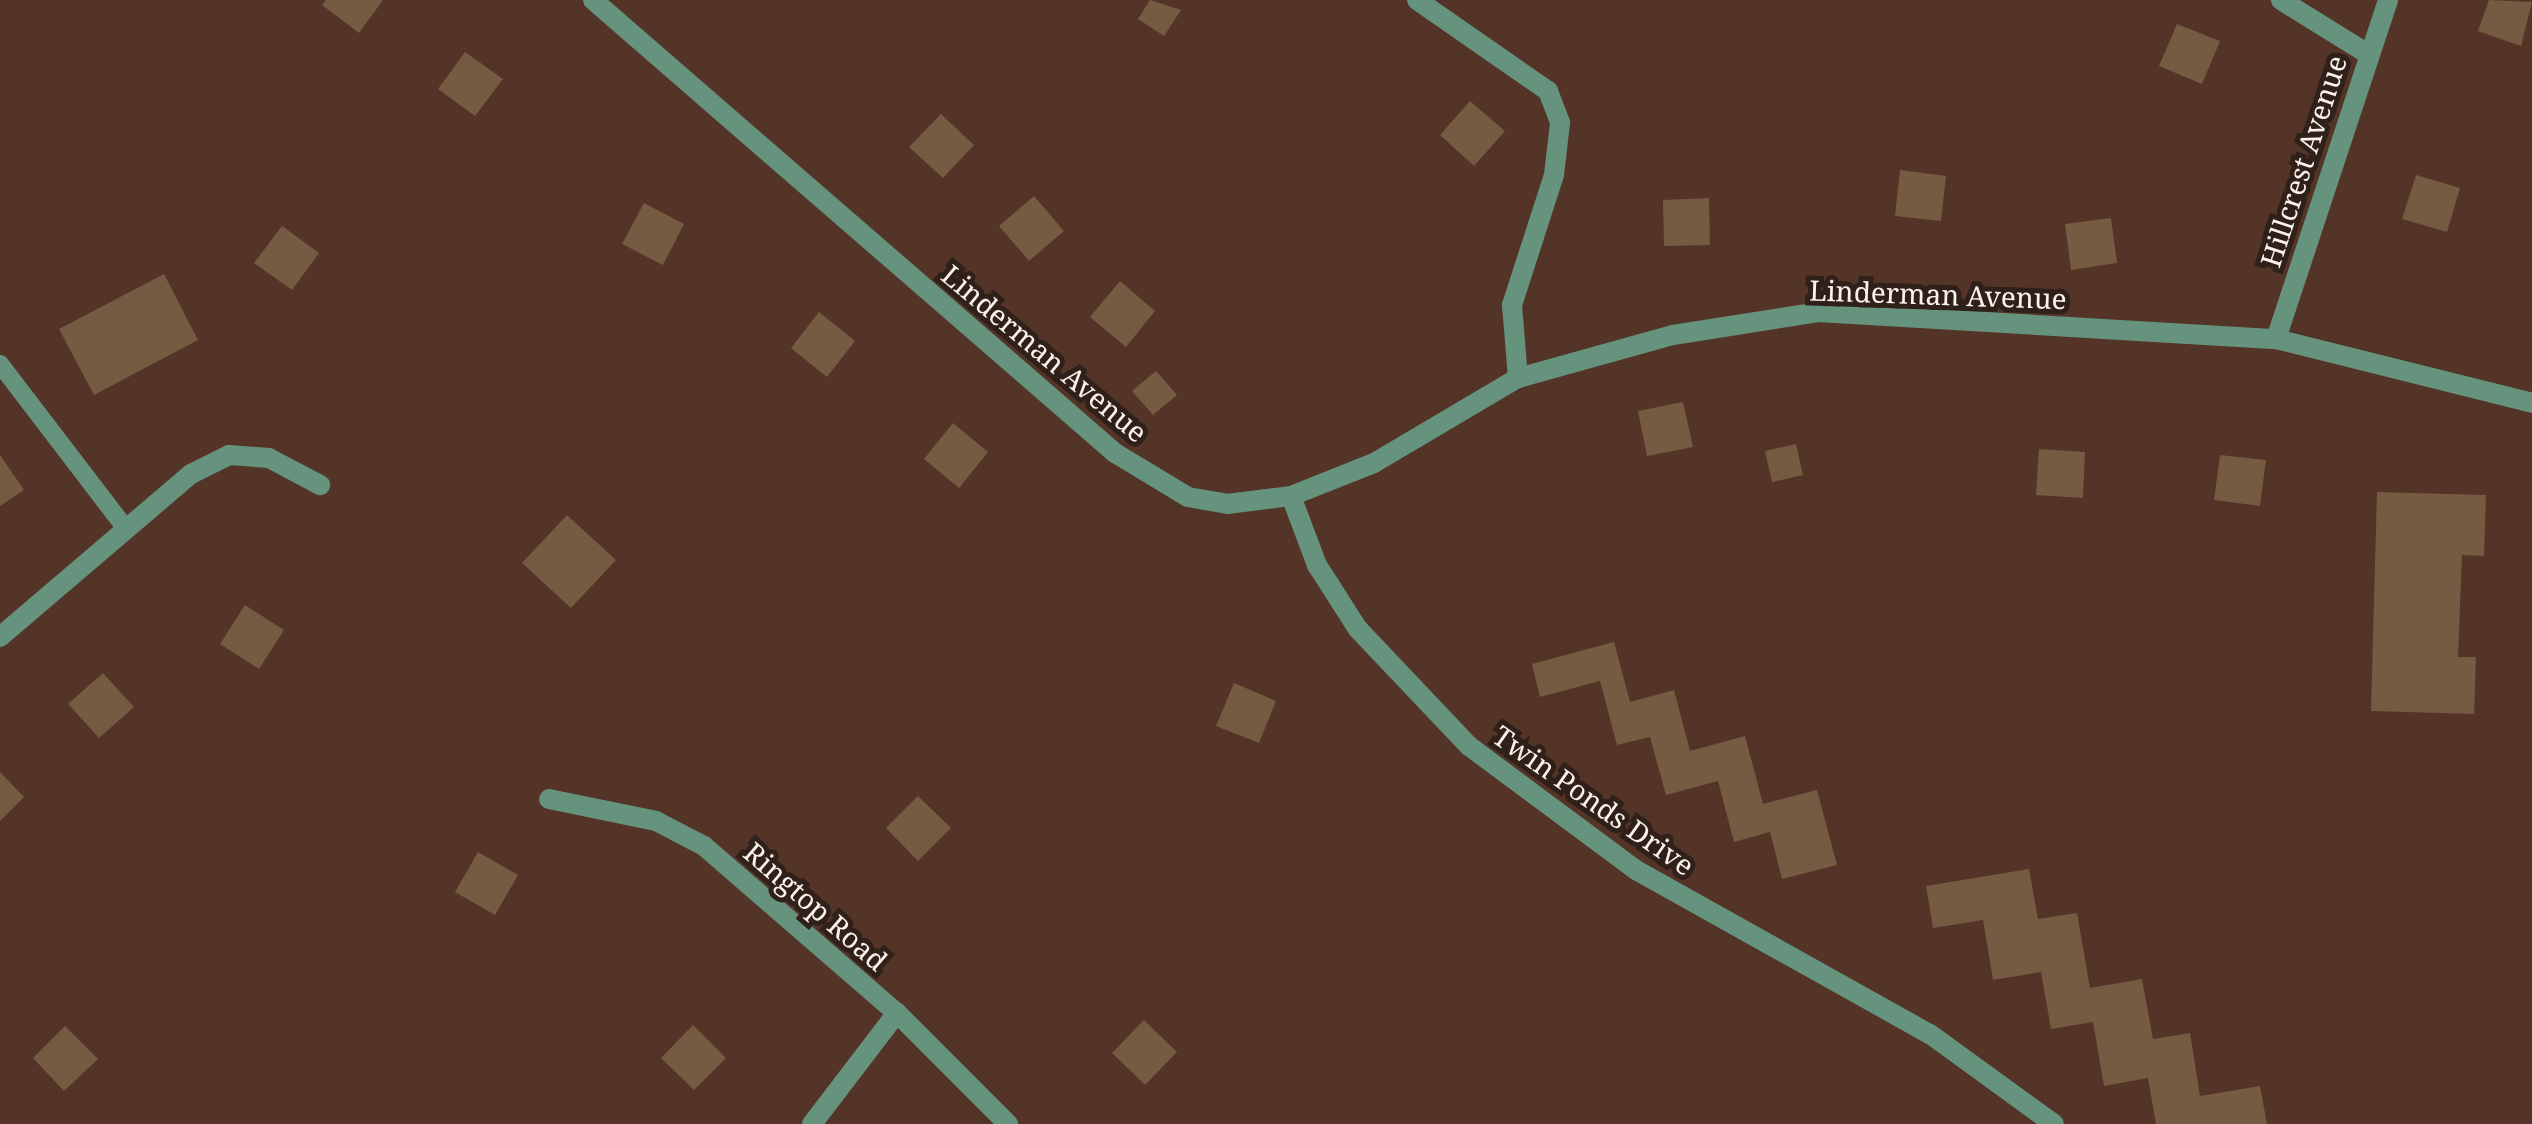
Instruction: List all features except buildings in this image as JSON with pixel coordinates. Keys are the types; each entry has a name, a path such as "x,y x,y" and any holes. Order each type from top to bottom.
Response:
{"street":[{"name":"Linderman Avenue","path":"593,0 1115,453 1188,497 1226,504 1292,496 1374,463 1518,378 1673,335 1818,312 2276,339 2532,403"},
{"path":"1417,0 1548,91 1560,123 1546,197 1512,304 1518,378"},
{"path":"2282,0 2366,53"},
{"name":"Hillcrest Avenue","path":"2276,339 2366,53 2388,0"},
{"path":"0,636 192,474 229,455 268,458 320,485"},
{"name":"Twin Ponds Drive","path":"1292,496 1317,565 1358,628 1469,746 1636,870 1930,1034 2054,1124"},
{"name":"Ringtop Road","path":"549,799 656,821 704,846 897,1013 1008,1124"},
{"path":"812,1124 897,1013"}],"lane":[{"path":"0,364 126,530"}]}
